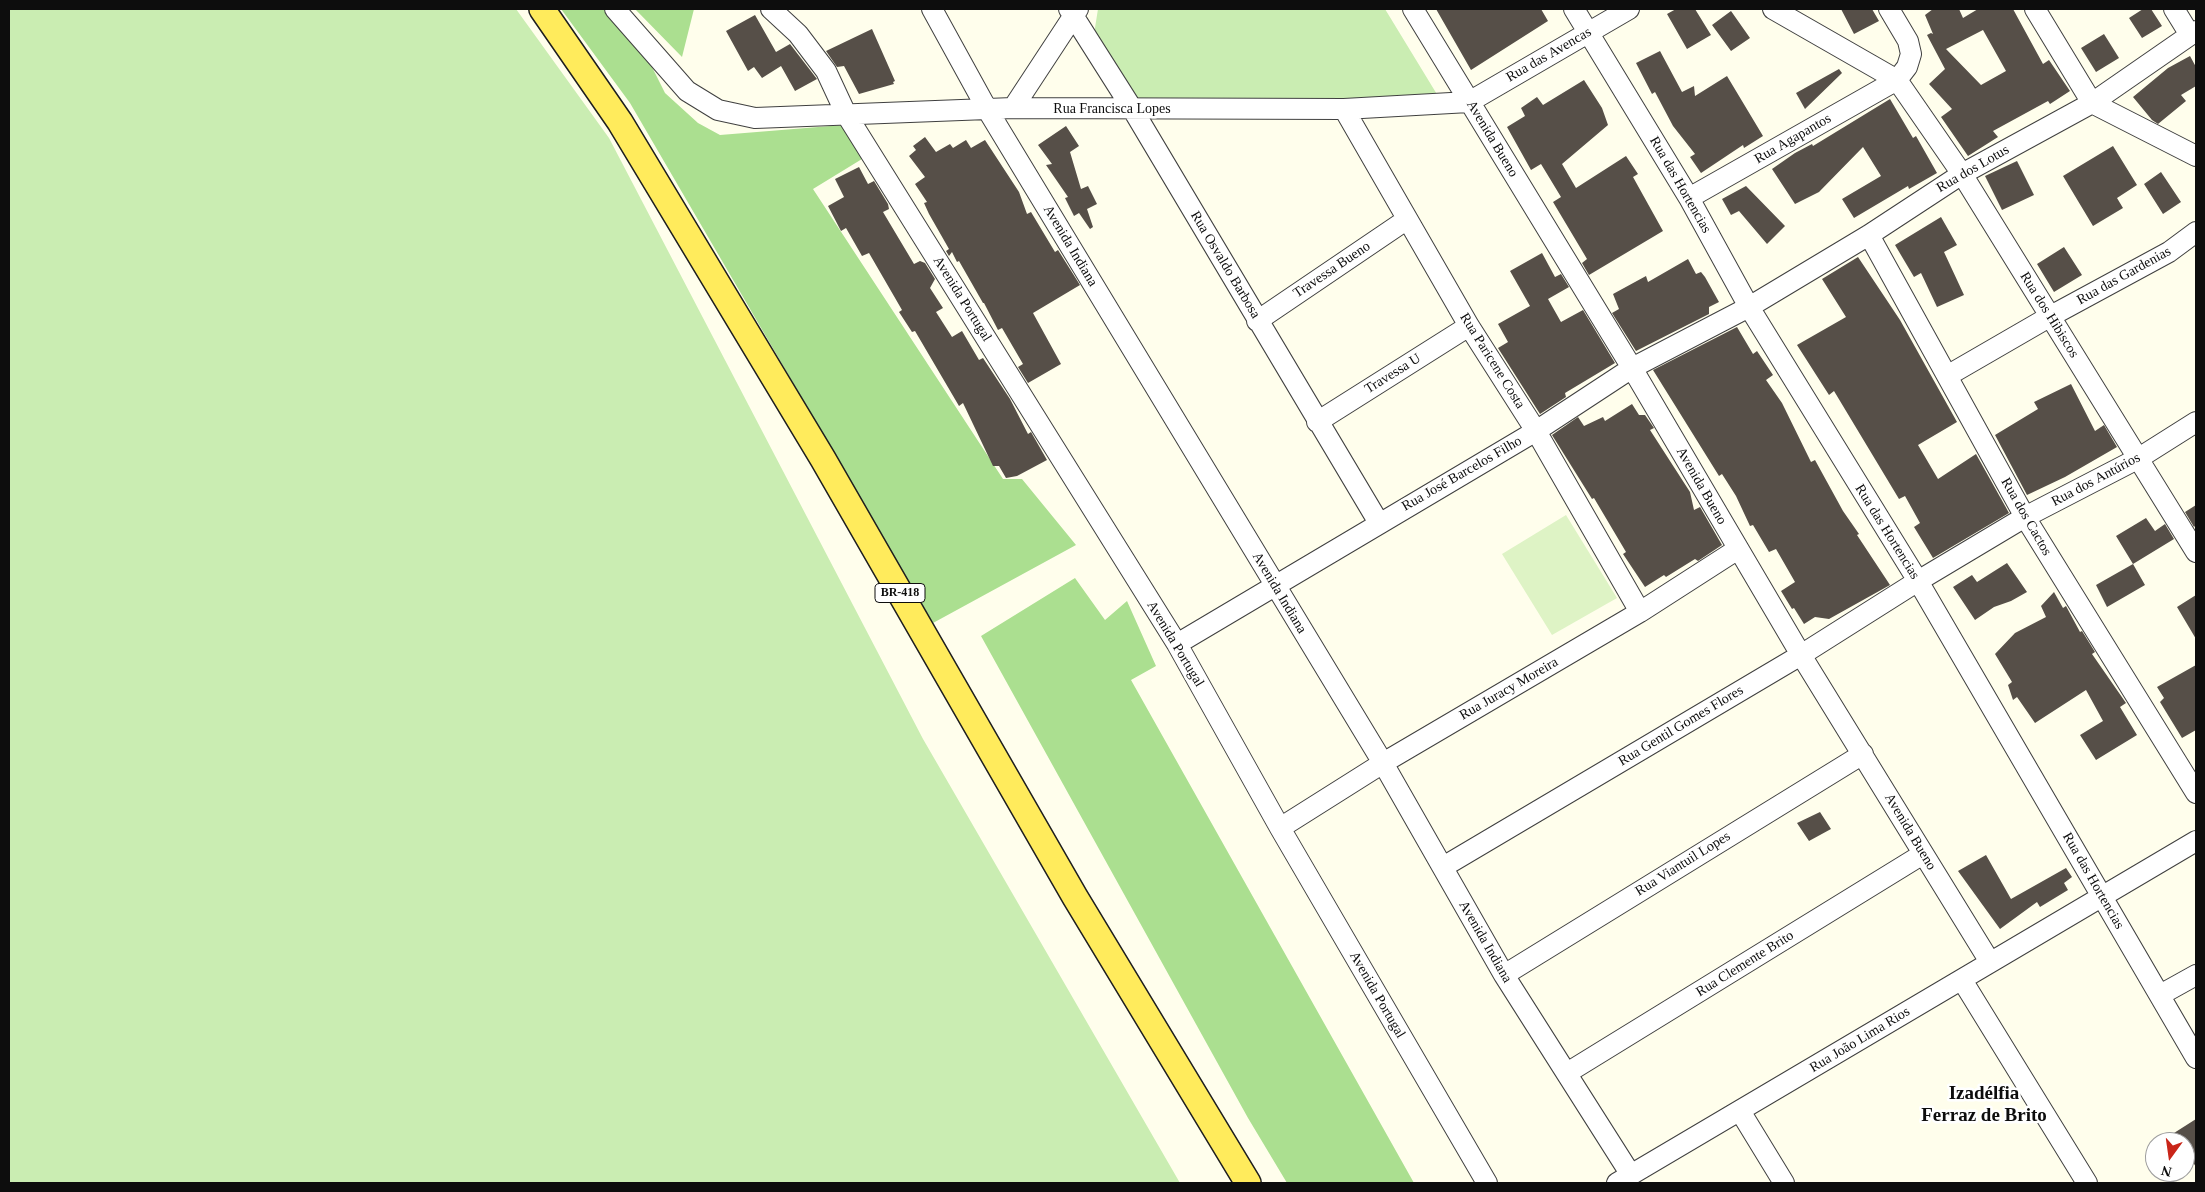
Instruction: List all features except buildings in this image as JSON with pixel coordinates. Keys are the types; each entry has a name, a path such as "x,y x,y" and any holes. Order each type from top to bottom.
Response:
{"main road":[{"name":"BR-418","path":"542,9 620,122 823,459 1075,897 1248,1183"}],"street":[{"name":"Rua Francisca Lopes","path":"615,9 687,91 718,110 755,118 1012,108 1133,110 1344,109 1469,102"},
{"name":"Avenida Portugal","path":"771,9 798,34 826,71 846,114 1177,644 1280,828 1487,1183"},
{"name":"Avenida Indiana","path":"932,9 987,109 1383,763 1504,975 1566,1073 1624,1179"},
{"name":"Avenida Bueno","path":"1413,9 1632,368 1801,655 1990,962"},
{"name":"Rua das Hortencias","path":"1574,9 1689,198 1749,307 1918,581 2196,1058"},
{"name":"Rua das Avencas","path":"1469,102 1629,9"},
{"path":"1774,9 1897,80 1907,67 1911,54 1908,41 1889,9"},
{"path":"2035,9 2092,103 2196,156"},
{"path":"2174,9 2193,33"},
{"path":"1012,108 1073,11"},
{"name":"Rua Osvaldo Barbosa","path":"1073,11 1379,523"},
{"name":"Rua dos Lotus","path":"1749,307 1869,235 1962,174 2092,103 2193,33"},
{"name":"Rua dos Hibiscos","path":"1897,80 1962,174 2196,552"},
{"name":"Rua Agapantos","path":"1689,198 1897,80"},
{"name":"Rua Paricene Costa","path":"1344,109 1406,220 1469,326 1536,431 1640,612"},
{"name":"Travessa Bueno","path":"1257,321 1406,220"},
{"name":"Rua das Gardenias","path":"1947,376 2049,317 2169,252 2196,232"},
{"name":"Rua dos Cactos","path":"1869,235 2025,517 2196,793"},
{"name":"Rua José Barcelos Filho","path":"1177,644 1536,431 1632,368 1749,307"},
{"name":"Travessa U","path":"1317,422 1469,326"},
{"name":"Rua dos Antúrios","path":"1918,581 2025,517 2139,458 2196,422"},
{"name":"Rua Juracy Moreira","path":"1280,828 1383,763 1640,612 1738,549"},
{"name":"Rua Gentil Gomes Flores","path":"1443,867 1801,655 1918,581"},
{"name":"Rua Viantuil Lopes","path":"1504,975 1863,754"},
{"name":"Rua João Lima Rios","path":"1624,1179 2196,841"},
{"name":"Rua Clemente Brito","path":"1566,1073 1923,854"},
{"path":"2160,995 2196,975"},
{"path":"1962,980 2087,1183"},
{"path":"1740,1110 1784,1183"}],"green space":[{"path":"9,9 516,9 609,138 923,739 1180,1183 9,1183"},
{"path":"561,9 605,9 652,67 665,93 698,123 720,135 843,125 862,159 813,189 1003,479 1022,479 1076,545 933,623 630,103"},
{"path":"635,9 694,9 682,57"},
{"path":"1098,9 1385,9 1438,96 1139,104 1094,34"},
{"path":"1566,515 1617,598 1552,635 1502,554"},
{"path":"1075,578 1105,620 1127,601 1156,666 1131,680 1414,1183 1287,1183 1248,1118 981,636"}],"district":[{"name":"Izadélfia Ferraz de Brito","path":"1984,1105"}]}
